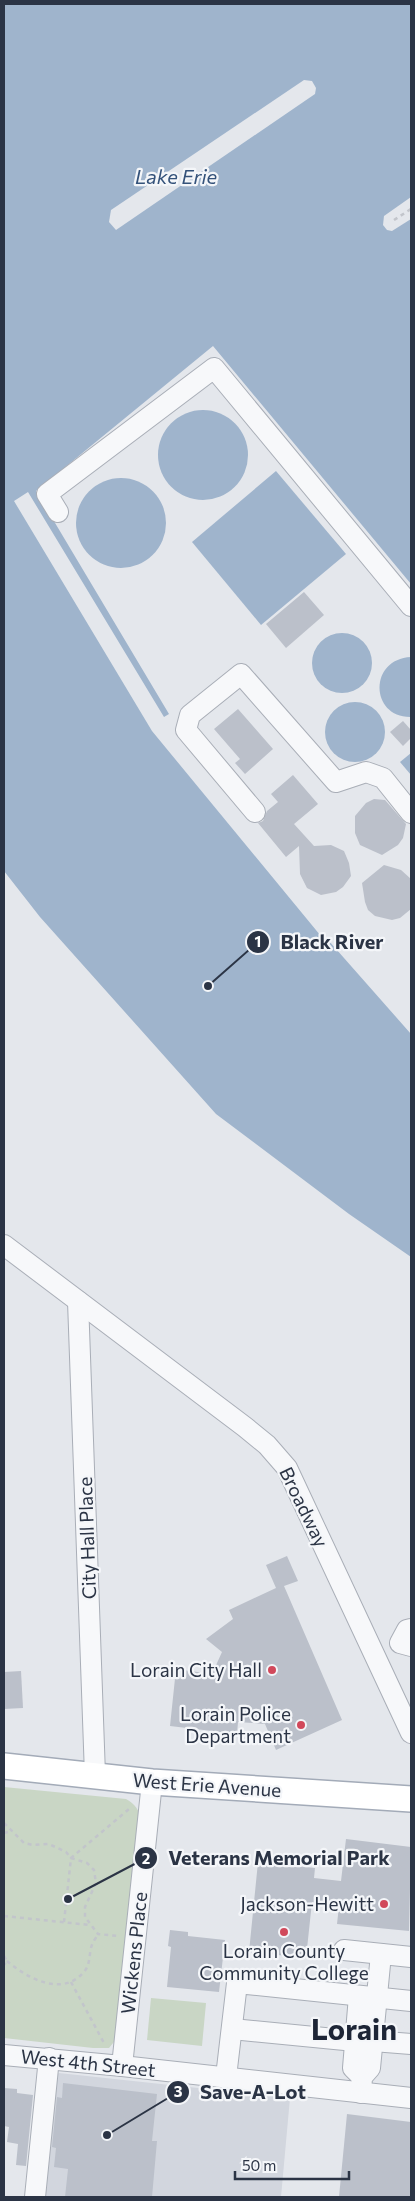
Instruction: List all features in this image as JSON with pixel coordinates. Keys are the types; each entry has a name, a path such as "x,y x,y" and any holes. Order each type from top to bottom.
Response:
{"main road":[{"name":"West Erie Avenue","path":"4,1766 152,1782 411,1800"}],"street":[{"path":"58,512 47,494 214,368 411,606"},
{"path":"255,812 186,730 190,715 241,674 336,782 366,772 383,778 411,813"},
{"name":"Broadway","path":"4,1245 245,1427 278,1456 287,1468 411,1733"},
{"name":"City Hall Place","path":"78,1300 95,1775"},
{"path":"374,1654 407,1639"},
{"name":"Wickens Place","path":"122,2066 152,1782"},
{"path":"344,1950 411,1957"},
{"path":"362,2085 370,2068 364,2041 368,1997 381,1954"},
{"path":"226,2077 237,1983 411,2001"},
{"path":"232,2029 411,2044"},
{"name":"West 4th Street","path":"4,2054 226,2077 362,2085 411,2098"},
{"path":"35,2197 49,2058"}],"path":[{"path":"394,220 411,209"},
{"path":"64,1922 71,1858 129,1809"},
{"path":"4,1823 24,1843 33,1845 50,1844 66,1852 71,1858 87,1863 94,1870 96,1883 85,1907 85,1917 98,1934"},
{"path":"4,1833 12,1831"},
{"path":"4,1916 92,1925"},
{"path":"98,1934 122,1936"},
{"path":"4,1956 19,1971 37,1980 55,1984 71,1982 84,1973 91,1958 91,1947 98,1934"},
{"path":"4,1965 7,1961"},
{"path":"71,1982 104,2044"}],"shaded area":[{"path":"59,2073 290,2098 281,2197 38,2197 55,2076"}],"green space":[{"path":"4,1787 126,1799 138,1810 140,1815 118,2037 109,2048 93,2048 4,2038"},
{"path":"151,1998 206,2003 202,2046 147,2040"}],"water":[{"name":"Lake Erie","path":"4,4 411,4 411,584 213,346 36,491 169,714 164,717 28,492 14,501 152,731 325,941 329,941 411,1034 411,1257 349,1214 216,1114 40,917 4,871"},
{"path":"203,410 220,414 235,423 244,438 248,455 244,472 235,487 220,496 203,500 186,496 171,487 162,472 158,455 162,438 171,423 186,414"},
{"path":"276,471 346,554 261,625 192,542"},
{"path":"121,478 138,482 153,491 162,506 166,523 162,540 153,555 138,564 121,568 104,564 89,555 80,540 76,523 80,506 89,491 104,482"},
{"path":"342,633 359,638 367,646 372,663 367,680 359,688 342,693 325,688 317,680 312,663 317,646 325,638"},
{"path":"411,657 411,717 397,715 388,708 382,699 380,688 381,677 387,667 397,660"},
{"path":"355,702 372,707 380,715 385,732 380,749 372,757 355,762 338,757 330,749 325,732 330,715 338,707"},
{"path":"411,753 411,775 400,762"}],"pier":[{"path":"304,80 312,81 316,88 315,94 116,230 109,222 111,210"},
{"path":"411,197 411,219 392,231 387,230 383,225 384,216"}],"building":[{"path":"304,592 324,615 286,648 266,624"},
{"path":"238,709 273,749 245,774 235,763 240,759 214,729"},
{"path":"403,721 411,730 411,738 403,746 390,732"},
{"path":"293,775 318,804 294,824 314,846 331,845 344,851 349,863 351,876 343,887 336,892 321,895 307,888 300,874 299,846 286,857 258,823 263,821 267,811 278,802 271,794"},
{"path":"374,799 385,800 406,824 403,838 398,845 382,855 360,845 355,833 355,816 366,803"},
{"path":"384,865 401,870 411,879 411,909 400,918 392,920 375,916 368,910 362,883"},
{"path":"287,1556 298,1581 284,1586 342,1720 276,1750 265,1724 238,1722 237,1734 170,1726 176,1669 212,1674 222,1652 206,1639 233,1619 229,1610 276,1588 266,1565"},
{"path":"21,1671 23,1708 4,1709 4,1672"},
{"path":"346,1839 411,1847 409,1931 337,1924 339,1906 312,1902 306,1958 249,1952 258,1862 315,1868 314,1878 341,1881"},
{"path":"170,1930 188,1932 188,1936 225,1940 219,1992 167,1987 171,1947 168,1946"},
{"path":"63,2083 157,2094 152,2141 157,2141 152,2197 65,2197 68,2169 54,2167 56,2148 52,2147 57,2097 62,2098"},
{"path":"4,2088 17,2089 17,2093 33,2095 26,2166 16,2165 18,2144 7,2142 9,2127 4,2126"},
{"path":"347,2114 411,2122 411,2197 339,2197"}],"place":[{"name":"Black River","path":"208,986"},
{"name":"Lorain City Hall","path":"272,1670"},
{"name":"Lorain Police Department","path":"301,1725"},
{"name":"Veterans Memorial Park","path":"68,1899"},
{"name":"Jackson-Hewitt","path":"384,1904"},
{"name":"Lorain County Community College","path":"284,1932"},
{"name":"Save-A-Lot","path":"107,2135"}],"district":[{"name":"Lorain","path":"354,2030"}]}
